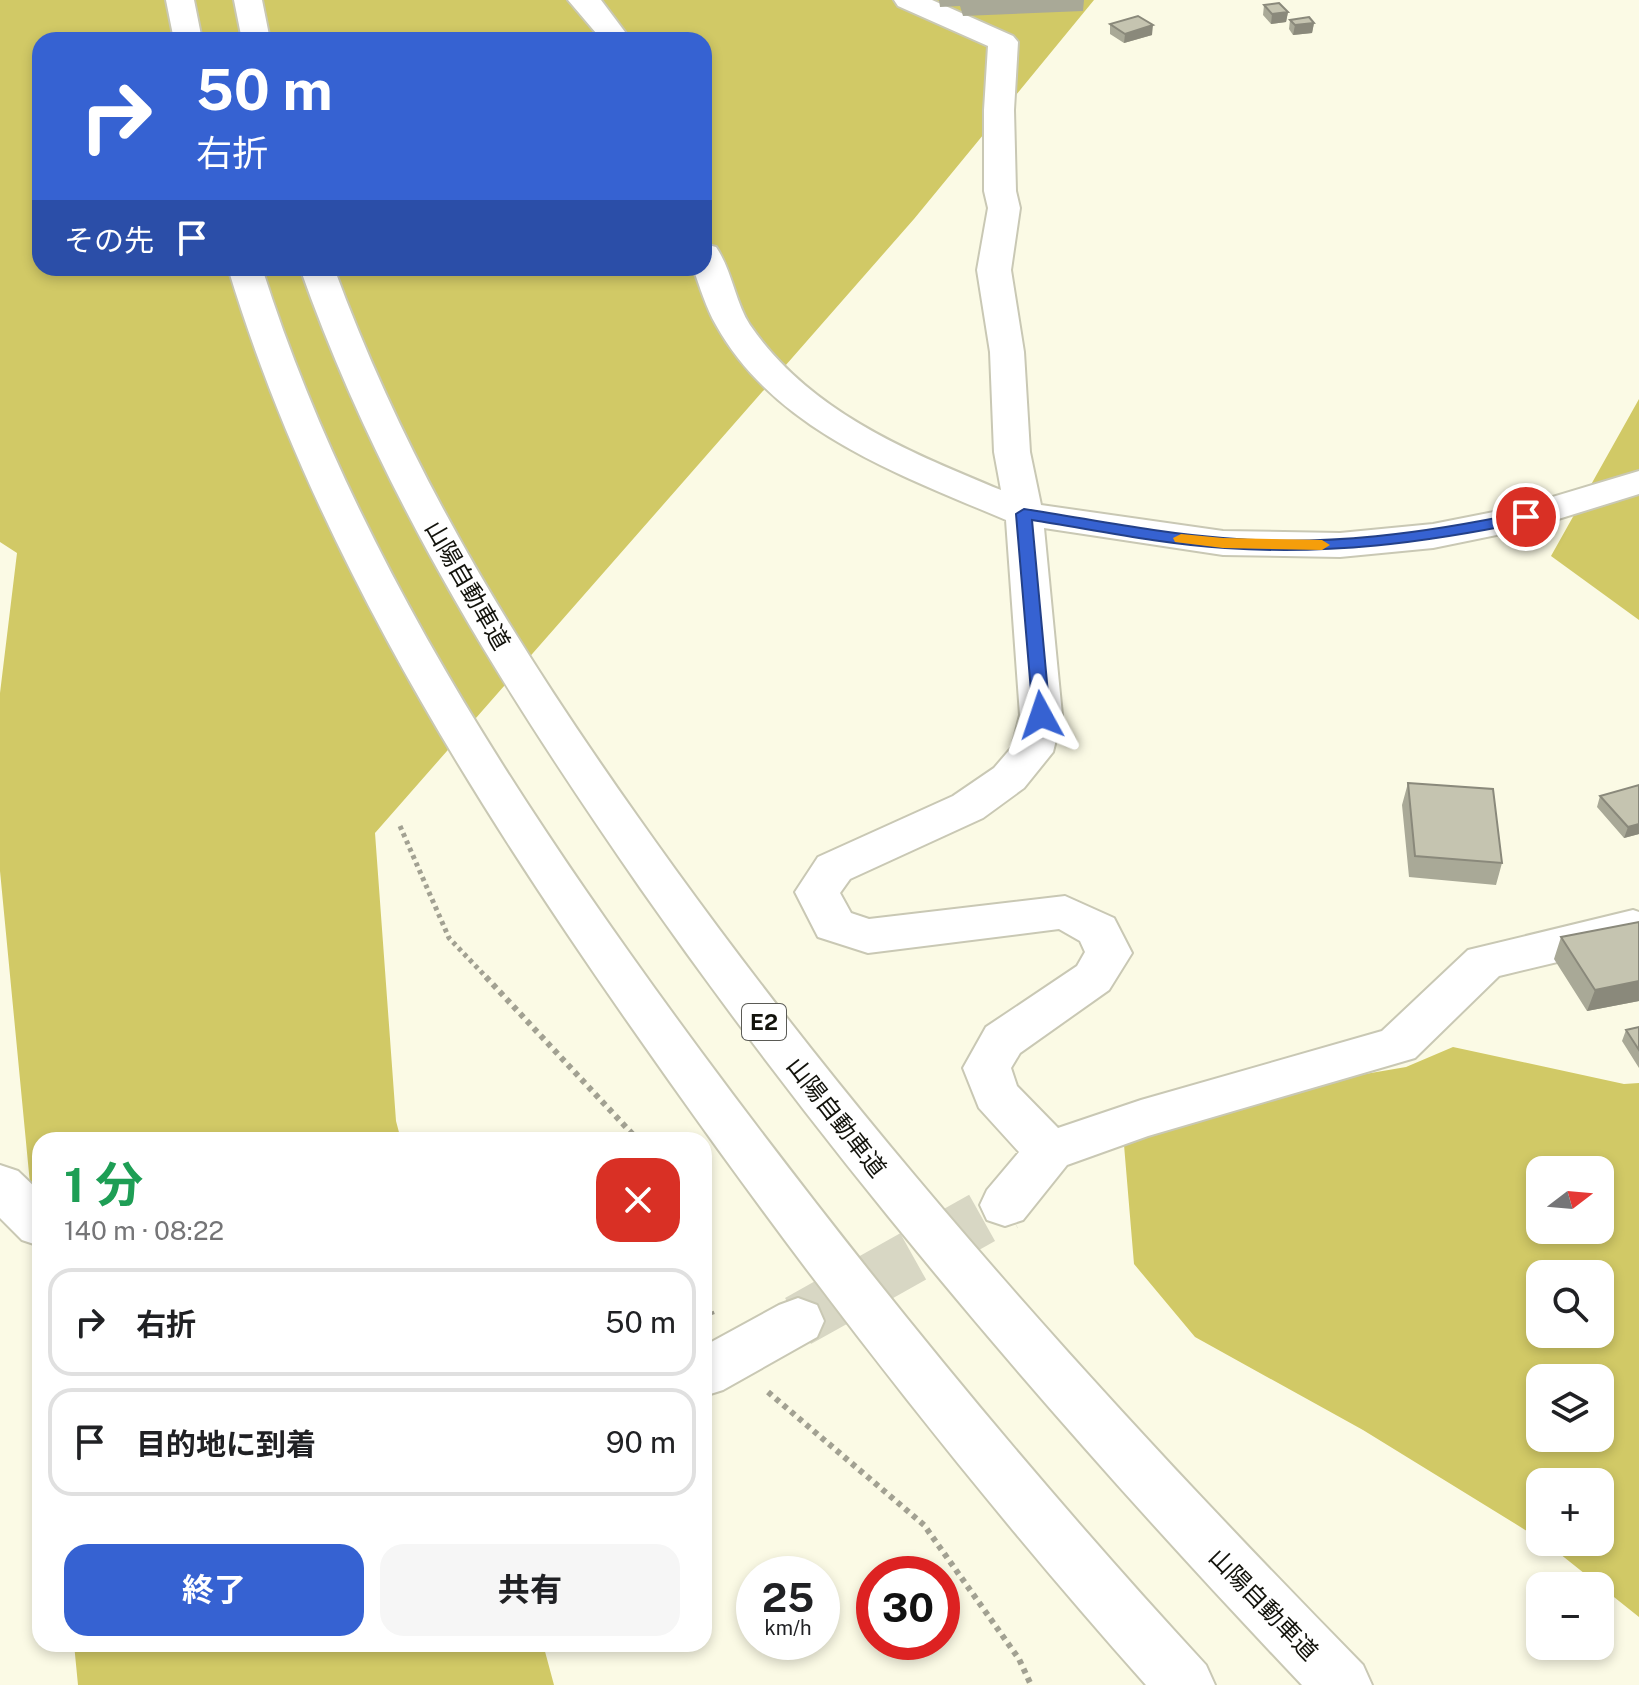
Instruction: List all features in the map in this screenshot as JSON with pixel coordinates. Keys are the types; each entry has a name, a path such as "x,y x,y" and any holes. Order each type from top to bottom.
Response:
{"main road":[{"path":"180,0 186,32"},
{"path":"248,0 254,32"},
{"path":"582,0 590,5 611,32"},
{"path":"908,0 1003,42 999,110 1000,191 1004,208 994,270 1007,352 1012,452 1024,514 1041,715 1032,752 1009,778 968,807 834,868 817,892 834,925 868,936 1065,912 1098,930 1109,953 1093,978 1003,1040 987,1068 996,1095 1049,1151"},
{"path":"712,274 732,324 773,377 826,418 881,453 1024,514 1223,543 1340,545 1433,536 1526,517 1639,482"},
{"path":"247,276 258,313 317,462 384,594 471,752 588,932 758,1166 954,1420 1185,1685"},
{"name":"山陽自動車道","path":"320,276 390,446 459,575 551,726 671,899 842,1126 1043,1363 1253,1594 1342,1685"},
{"path":"1005,1205 1049,1151 1141,1119 1398,1045 1484,962 1633,927 1639,931"},
{"path":"0,1185 32,1217"},
{"path":"717,1366 798,1321"}],"path":[{"path":"400,826 449,938 631,1132"},
{"path":"712,1338 717,1366 924,1525 1019,1659 1031,1685"}],"shaded area":[{"path":"0,0 1094,0 914,219 375,833 399,1132 32,1132 32,1205 0,871 0,693 17,553 0,542"},
{"path":"1639,399 1639,620 1551,556"},
{"path":"1453,1047 1624,1084 1639,1083 1639,1617 1614,1597 1614,1572 1583,1572 1563,1556 1614,1556 1614,1468 1526,1468 1526,1530 1363,1430 1195,1337 1134,1264 1123,1133 1265,1091 1406,1067"},
{"path":"75,1652 545,1652 554,1685 78,1685"}],"building":[{"path":"1279,3 1288,12 1272,14 1264,5"},
{"path":"1138,16 1153,25 1125,34 1110,24"},
{"path":"1309,17 1314,23 1295,25 1290,20"},
{"path":"1408,783 1493,789 1502,863 1415,856"},
{"path":"1639,785 1639,824 1628,827 1600,796"},
{"path":"1639,922 1639,981 1595,990 1561,937"},
{"path":"1639,1027 1639,1050 1626,1030"}],"tunnel":[{"path":"798,1321 1005,1205"}],"slow traffic":[{"path":"1181,538 1223,543 1322,545"}],"route":[{"path":"1041,715 1024,514 1156,536 1223,543 1340,545 1433,536 1526,517"}]}
